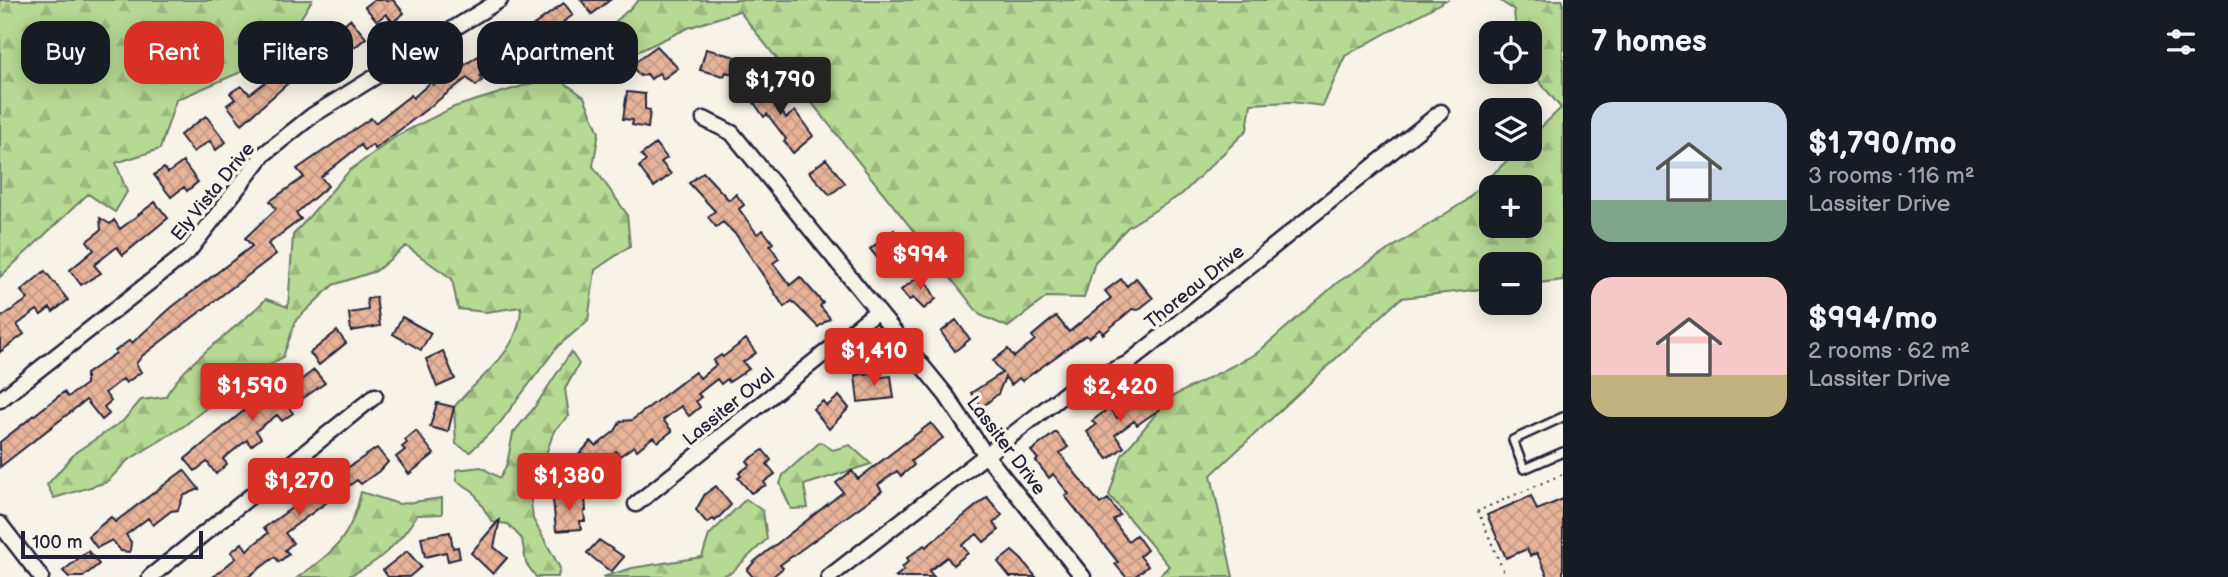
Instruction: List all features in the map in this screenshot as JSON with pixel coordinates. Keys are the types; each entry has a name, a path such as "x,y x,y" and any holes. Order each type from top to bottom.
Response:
{"street":[{"name":"Ely Vista Drive","path":"0,400 188,252 264,154 313,116 500,0"},
{"name":"Thoreau Drive","path":"829,577 1071,389 1127,364 1441,112"},
{"name":"Lassiter Drive","path":"704,119 732,133 946,395 985,454 1083,577"},
{"name":"Lassiter Oval","path":"636,504 876,312"},
{"path":"150,577 376,396"},
{"path":"0,524 41,577"}],"lane":[{"path":"1563,417 1513,440 1524,469 1563,452"}],"path":[{"path":"1506,577 1478,511 1563,474"}],"green space":[{"path":"0,0 312,0 299,21 238,21 238,73 224,79 224,21 124,21 124,84 213,84 176,100 160,149 116,163 127,192 115,212 88,194 0,277"},
{"path":"639,0 1446,0 1345,56 1323,106 1291,102 1251,104 1247,130 1182,194 1128,227 1095,262 1084,298 1047,297 1008,327 980,315 739,11 688,28 638,52 638,21 616,21"},
{"path":"1499,0 1563,0 1563,280 1542,283 1542,252 1479,252 1479,289 1401,298 1211,475 1233,577 1158,577 1169,566 1109,495 1122,455 1169,398 1256,354 1338,282 1464,202 1479,188 1479,238 1542,238 1542,175 1492,175 1507,161 1542,161 1542,126 1561,108 1541,84 1542,21 1515,21 1514,10"},
{"path":"529,84 566,84 584,97 599,132 593,166 627,214 630,246 595,270 588,321 558,346 499,424 470,452 456,444 454,407 507,350 519,323 521,307 486,312 458,309 452,279 406,246 376,271 333,285 296,320 283,357 226,392 184,426 127,461 107,482 54,498 47,485 76,452 123,421 141,400 165,397 199,357 266,299 288,307 293,235 349,171 398,135 454,107"},
{"path":"571,352 579,364 565,389 569,416 554,431 546,454 553,470 546,481 535,477 529,484 533,519 560,568 558,577 536,577 526,563 522,539 508,524 492,522 473,491 457,481 456,470 481,467 500,478 507,464 513,433 534,408"},
{"path":"820,442 833,450 850,445 871,464 804,485 808,508 791,509 780,484 783,475"},
{"path":"361,492 399,504 442,498 442,514 417,515 404,534 387,551 358,572 348,576 298,577 340,542 352,521"},
{"path":"746,499 763,511 767,539 732,572 720,577 603,577 632,568 702,557 709,535"}],"building":[{"path":"374,0 393,0 404,13 394,21 386,14 377,21 365,7"},
{"path":"581,0 610,0 592,14"},
{"path":"564,3 573,15 564,21 539,21"},
{"path":"353,23 366,38 355,47 353,44"},
{"path":"657,46 678,68 663,79 659,73 651,79 647,74 640,76 638,74 638,60"},
{"path":"706,49 736,57 732,74 726,72 724,76 700,70"},
{"path":"477,57 478,84 476,86 467,78 463,81 463,66"},
{"path":"761,79 786,118 795,111 813,136 793,153 784,141 786,139 767,114 764,117 746,91"},
{"path":"263,84 287,84 242,124 227,105 235,99 230,93 241,86 250,94"},
{"path":"429,84 459,84 375,149 372,145 365,151 361,145 321,177 328,186 296,213 301,219 268,244 276,254 142,356 136,364 141,372 126,383 123,379 105,393 111,401 104,407 109,414 102,420 86,400 0,467 0,442 64,392 68,397 86,384 86,374 130,340 132,343 172,307 252,246 245,238 276,209 270,201 304,177 297,169 371,118 375,123 411,95 413,98"},
{"path":"627,92 645,94 645,109 650,110 648,128 632,125 633,120 623,119"},
{"path":"206,116 226,142 216,150 210,141 193,152 180,135"},
{"path":"656,144 667,158 661,162 671,174 654,187 639,167 646,161 641,155"},
{"path":"826,159 845,183 830,195 809,172"},
{"path":"183,162 198,182 187,191 184,187 171,197 154,175 164,168 168,173"},
{"path":"703,172 729,200 736,194 744,205 739,209 757,234 763,230 773,243 770,245 779,259 773,263 790,285 800,277 823,303 820,306 830,318 818,327 792,301 784,307 737,236 723,222 716,227 708,217 715,211 689,183"},
{"path":"155,202 168,218 123,255 117,247 94,265 101,273 81,285 70,270 94,250 87,241 101,230 100,218 110,224 114,220 120,229"},
{"path":"894,230 911,254 900,263 890,251 879,260 870,249"},
{"path":"45,271 68,300 53,312 50,308 41,315 37,310 17,325 24,334 0,352 0,318 28,299 21,291"},
{"path":"922,274 936,299 924,309 913,298 909,300 901,290"},
{"path":"1136,278 1153,298 1138,310 1132,309 1103,334 1100,329 1089,338 1086,335 1022,381 1019,378 1011,385 1005,377 998,394 982,407 971,393 1002,373 993,361 1008,349 1014,357 1035,340 1032,336 1056,316 1069,332 1111,298 1105,291 1121,279 1127,286"},
{"path":"376,297 380,326 351,331 349,313 368,310 367,299"},
{"path":"402,317 431,333 421,350 393,334"},
{"path":"956,320 970,339 955,351 941,332"},
{"path":"337,331 346,343 319,365 310,353"},
{"path":"746,339 756,353 743,362 749,369 729,382 727,379 721,384 717,379 698,394 701,397 696,401 700,407 689,416 681,406 663,420 672,431 658,442 653,437 637,450 634,446 620,456 616,451 602,468 597,464 586,478 570,465 591,441 596,446 615,431 621,421 632,420 695,372 700,378 716,365 713,361 721,355 723,357"},
{"path":"443,351 455,379 437,387 426,359"},
{"path":"314,370 325,383 289,408 293,413 282,421 277,415 256,431 261,438 251,446 247,440 223,459 227,464 216,474 207,462 195,471 185,459 273,387 280,396"},
{"path":"873,373 874,378 891,376 894,398 858,402 855,375"},
{"path":"1147,392 1160,409 1137,425 1134,421 1115,435 1124,447 1108,459 1087,432 1096,425 1092,421 1109,408 1117,418"},
{"path":"839,396 849,408 829,429 813,409 823,401 827,406"},
{"path":"437,403 454,407 448,432 430,427"},
{"path":"931,423 943,438 911,461 914,465 901,476 897,471 878,485 882,491 780,565 783,568 772,577 753,577 747,570 843,492 836,483 852,471 858,479"},
{"path":"416,431 434,454 409,474 396,457 405,450 402,447 407,443 405,440"},
{"path":"1056,432 1068,447 1060,453 1067,463 1100,504 1108,499 1120,515 1113,520 1128,541 1136,535 1147,550 1140,556 1148,566 1134,577 1126,577 1115,564 1118,562 1065,496 1069,494 1053,474 1049,478 1036,461 1038,459 1031,451"},
{"path":"377,448 388,462 382,469 361,484 357,480 285,533 293,543 285,550 289,554 279,562 275,557 248,577 213,577 236,558 231,552 242,543 247,550 268,533 264,528 314,492 339,469 341,472"},
{"path":"763,450 771,460 767,464 775,474 764,482 766,485 751,493 738,478 741,476 739,473 750,465 747,461"},
{"path":"184,470 199,489 183,496 178,510 171,511 153,525 148,518 126,535 131,542 130,552 121,551 112,540 97,548 88,536 111,517 115,522"},
{"path":"716,486 731,505 715,521 713,519 707,523 696,510 705,494"},
{"path":"585,496 585,521 580,521 581,529 556,531 553,499"},
{"path":"1531,496 1537,510 1563,499 1563,577 1548,577 1537,553 1530,556 1527,549 1506,558 1487,515"},
{"path":"987,497 1002,515 993,523 999,530 984,542 977,534 962,545 968,553 953,565 947,557 929,571 934,577 895,577 904,570 902,567 909,561 907,558 924,545 926,547"},
{"path":"500,519 494,547 507,558 493,574 471,553"},
{"path":"450,532 453,548 458,547 460,558 448,561 446,552 425,557 421,537"},
{"path":"599,540 624,557 611,572 587,553"},
{"path":"88,551 99,564 83,577 69,577 63,571"},
{"path":"407,551 421,567 409,577 388,577 383,570"},
{"path":"1012,551 1036,577 1010,577 998,562"}]}
